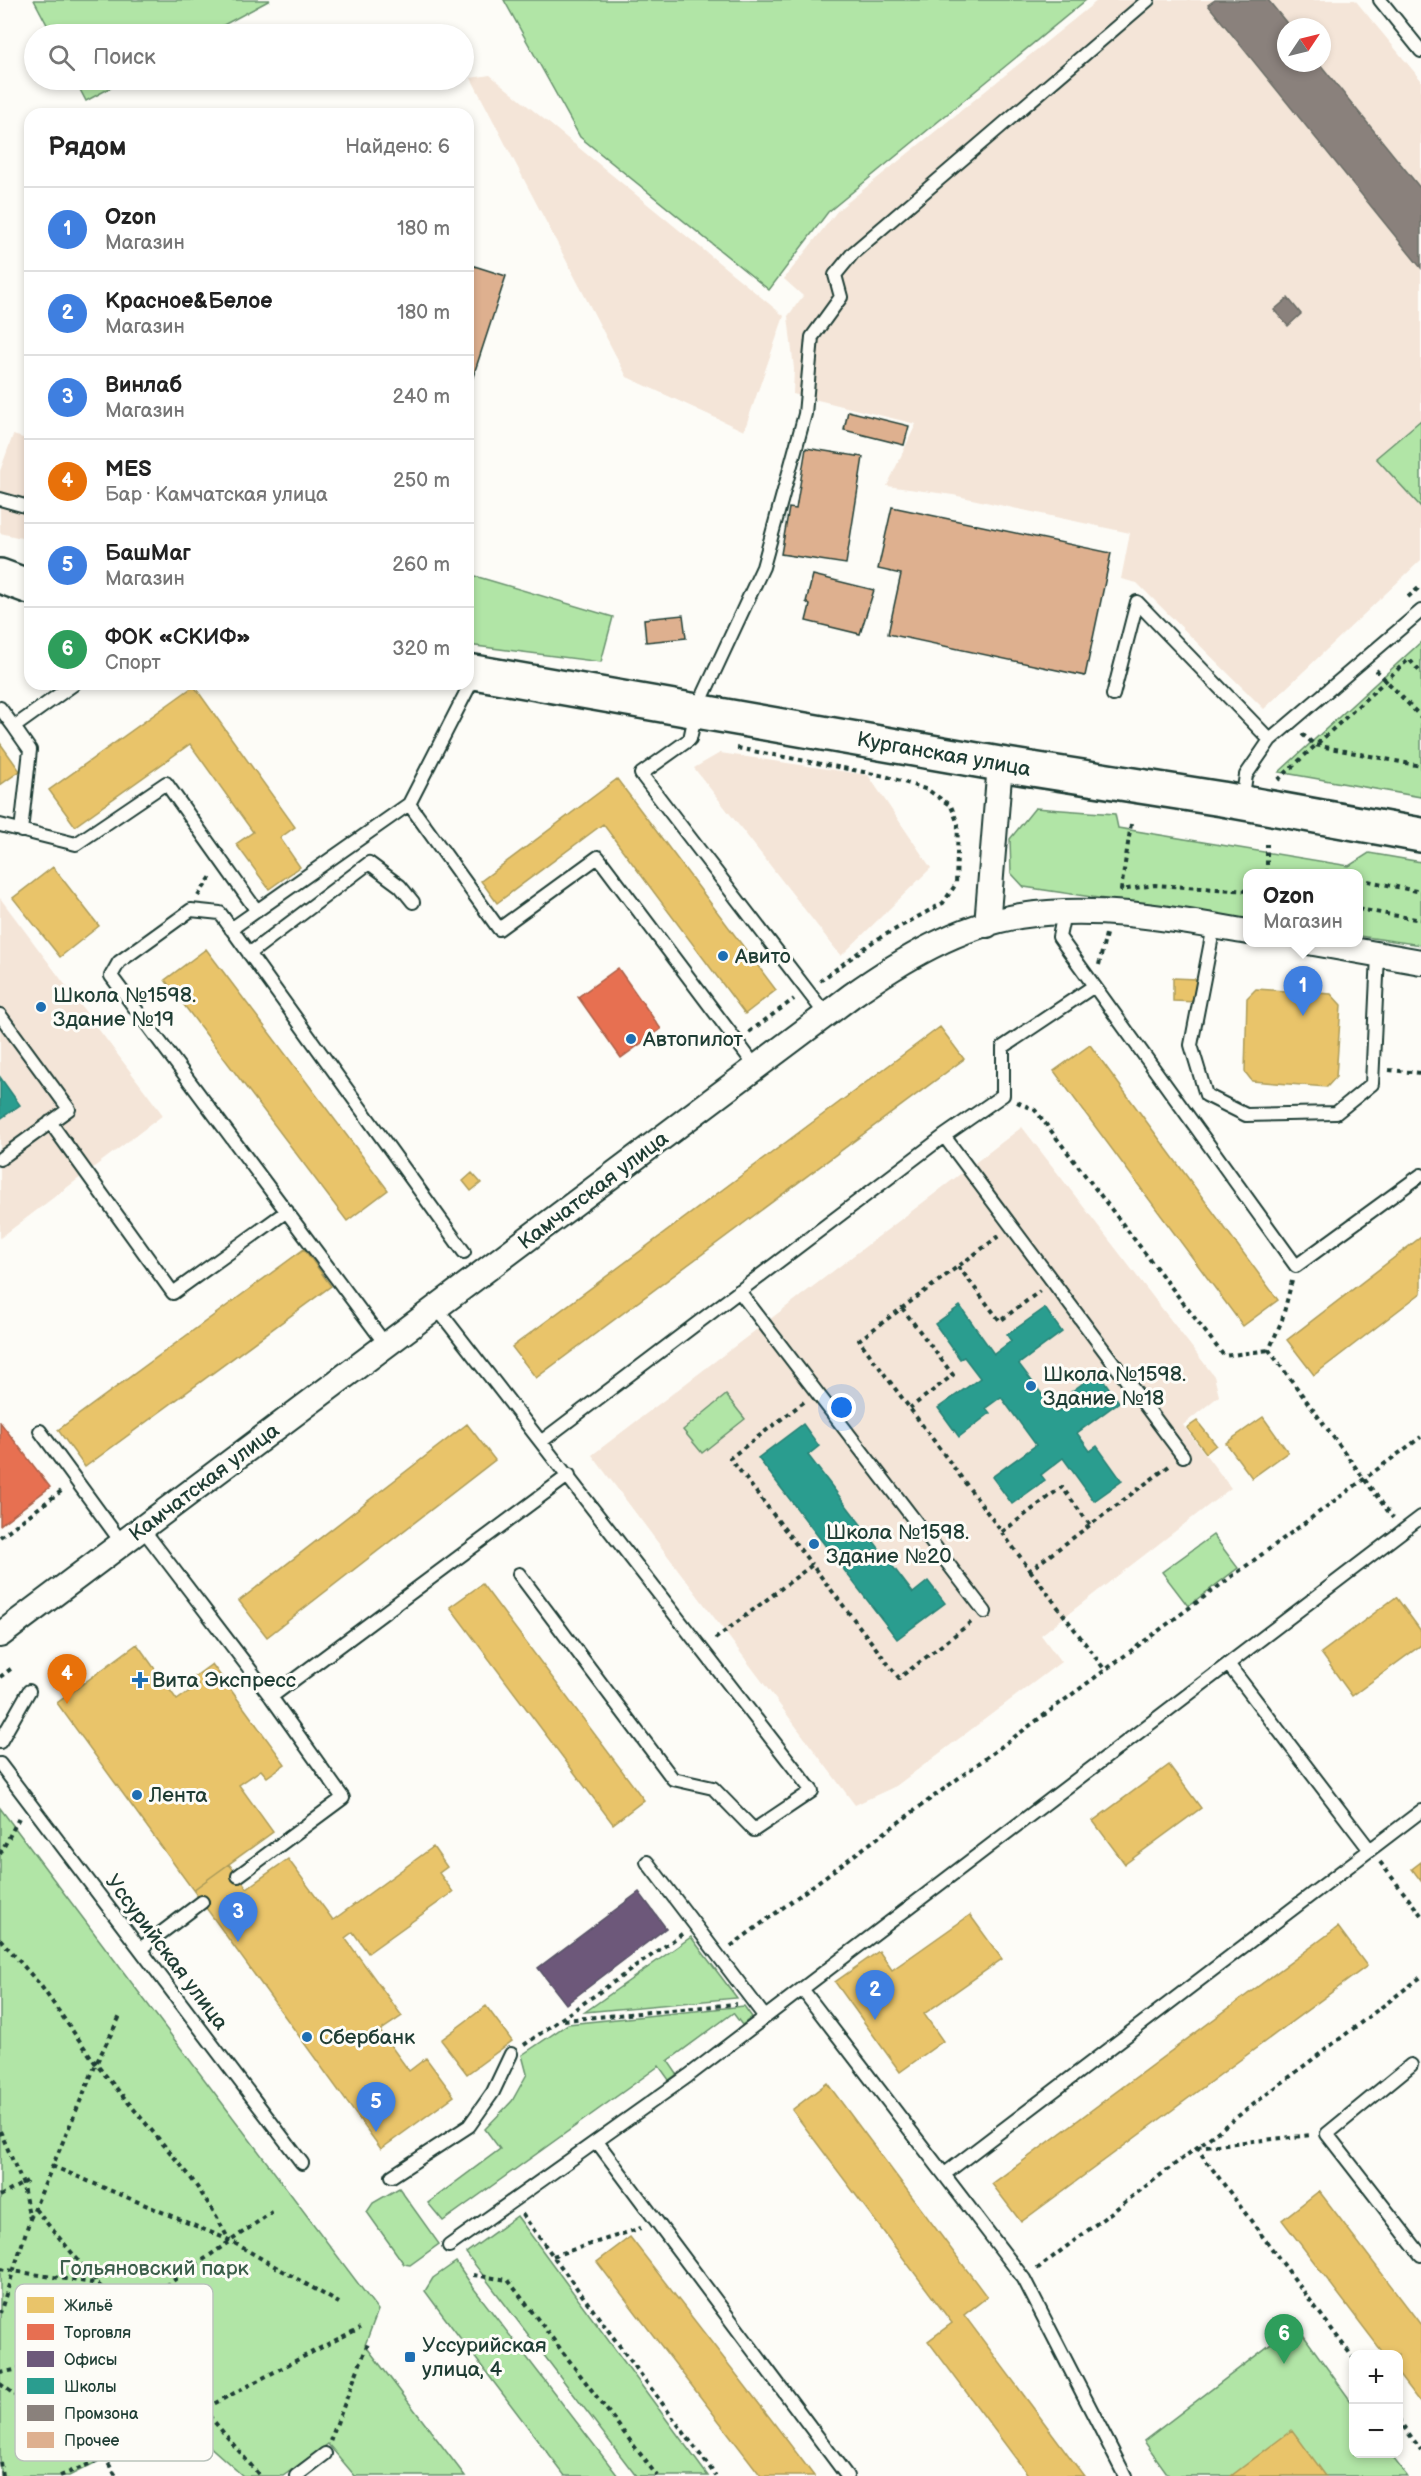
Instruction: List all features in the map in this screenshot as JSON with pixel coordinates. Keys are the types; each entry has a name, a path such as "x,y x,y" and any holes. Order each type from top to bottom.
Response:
{"street":[{"path":"0,576 24,585"},
{"name":"Курганская улица","path":"474,672 1421,835"},
{"path":"987,925 1000,764"},
{"name":"Камчатская улица","path":"0,1635 883,973 919,953 987,925 1020,916 1114,912 1243,931"},
{"path":"1335,947 1421,962"}],"lane":[{"path":"826,1015 641,774 690,739 696,711 763,567 805,414 812,337 841,297 836,275 853,253 1148,0"},
{"path":"1380,0 1421,51"},
{"path":"0,499 24,506"},
{"path":"1113,695 1137,602 1270,740"},
{"path":"1242,803 1246,775 1270,740 1421,611"},
{"path":"14,727 66,690"},
{"path":"231,929 410,804 464,690"},
{"path":"0,708 30,750 21,831"},
{"path":"0,825 76,844 166,783 257,911"},
{"path":"410,804 499,929 598,857 756,1067"},
{"path":"249,954 369,863 400,886 413,902"},
{"path":"386,1345 111,976 119,962 191,910 220,913 464,1252"},
{"path":"1064,913 1059,937 1296,1266 1421,1175"},
{"path":"1214,926 1191,1046 1206,1095 1246,1115 1336,1113 1372,1084 1378,955"},
{"path":"542,1441 944,1136 1003,1095 1003,1047 1094,986"},
{"path":"0,1015 69,1108 0,1159"},
{"path":"50,1122 173,1293 287,1211"},
{"path":"944,1136 1183,1456"},
{"path":"739,1292 985,1612"},
{"path":"436,1307 569,1475 812,1791 754,1830 713,1788 673,1779 519,1574"},
{"path":"40,1431 122,1544"},
{"path":"271,1697 569,1475"},
{"path":"449,2246 598,2143 1421,1517"},
{"path":"142,1528 271,1697 343,1798 238,1876"},
{"path":"1228,1664 1370,1850"},
{"path":"0,1742 29,1691"},
{"name":"Уссурийская улица","path":"0,1764 302,2163"},
{"path":"946,2173 1421,1811"},
{"path":"647,1862 765,2017"},
{"path":"140,1949 202,1902"},
{"path":"802,1989 946,2173 1024,2279 1125,2476"},
{"path":"392,2176 469,2126 493,2092 511,2054"},
{"path":"1411,2065 1327,2133 1421,2255"},
{"path":"598,2143 847,2476"},
{"path":"297,2476 325,2454"}],"path":[{"path":"1278,780 1409,658 1421,673"},
{"path":"1365,659 1421,717"},
{"path":"1290,722 1315,745 1421,766"},
{"path":"736,748 885,776 928,790 951,806 958,824 956,884 943,903 874,941 736,1041"},
{"path":"1131,824 1121,890 1155,885 1243,891"},
{"path":"1267,869 1268,844"},
{"path":"201,890 214,872"},
{"path":"1368,881 1421,892"},
{"path":"1363,910 1421,920"},
{"path":"1094,986 1106,934"},
{"path":"1374,1068 1421,1073"},
{"path":"1003,1095 1035,1110 1224,1356 1269,1350"},
{"path":"1012,1226 859,1340 1105,1670"},
{"path":"958,1266 1000,1321 1053,1281"},
{"path":"1269,1350 1282,1320 1296,1266"},
{"path":"902,1308 953,1376 910,1408"},
{"path":"1269,1350 1402,1531"},
{"path":"817,1392 730,1458 899,1678 985,1612"},
{"path":"718,1955 1421,1437"},
{"path":"1030,1570 1183,1456"},
{"path":"0,1537 76,1480"},
{"path":"1002,1532 1062,1487 1090,1525"},
{"path":"725,1632 812,1565"},
{"path":"0,1677 12,1668"},
{"path":"0,1854 20,1819 14,1811"},
{"path":"1370,1850 1421,1915"},
{"path":"511,2054 563,2020 694,1924"},
{"path":"0,1940 41,1986 96,2064 189,2175 214,2212 229,2240"},
{"path":"1024,2279 1421,1977"},
{"path":"563,2020 753,2002"},
{"path":"0,2313 30,2219 96,2064 122,2014"},
{"path":"0,2131 22,2182 30,2219"},
{"path":"1196,2147 1327,2133"},
{"path":"1196,2147 1349,2354"},
{"path":"52,2166 229,2240 339,2303"},
{"path":"0,2196 27,2181"},
{"path":"513,2201 716,2476"},
{"path":"35,2209 99,2284"},
{"path":"166,2284 272,2212"},
{"path":"553,2256 657,2222"},
{"path":"0,2269 99,2284"},
{"path":"473,2275 508,2280 657,2476"},
{"path":"213,2404 270,2372 360,2328"},
{"path":"325,2454 369,2341"},
{"path":"0,2373 15,2370"},
{"path":"0,2384 15,2395"},
{"path":"213,2419 260,2476"},
{"path":"1403,2426 1421,2450"},
{"path":"60,2476 98,2461"},
{"path":"107,2461 116,2476"},
{"path":"0,2462 2,2476"}],"shaded area":[{"path":"1098,0 1355,0 1421,80 1421,420 1376,458 1421,507 1421,560 1264,709 1137,583 1121,579 1130,533 953,495 887,486 916,424 793,394 794,369 788,316 803,296 784,279 838,210"},
{"path":"490,75 784,316 744,431 627,377 474,84 474,78"},
{"path":"13,435 24,438 24,539 0,533 0,471"},
{"path":"720,753 868,775 931,868 841,956 694,768"},
{"name":"Школа №1598. Здание №19","path":"0,898 163,1115 0,1238"},
{"path":"1022,1127 1214,1376 1219,1396 1183,1425 1231,1488 1041,1635 1061,1662 896,1786 855,1805 592,1455"}],"green space":[{"path":"34,0 270,0 226,24 47,24"},
{"path":"504,0 1086,0 828,212 769,290 580,137"},
{"path":"80,90 106,90 86,101"},
{"path":"1421,420 1421,507 1376,458"},
{"path":"474,576 613,617 601,662 474,646"},
{"path":"1421,642 1421,797 1279,772"},
{"path":"1035,808 1115,814 1118,828 1349,866 1369,853 1421,862 1421,945 1363,937 1363,869 1243,869 1243,919 1024,887 1011,873 1010,839"},
{"path":"726,1395 745,1419 702,1453 683,1430"},
{"path":"1213,1535 1238,1568 1188,1606 1162,1572"},
{"name":"Гольяновcкий парк","path":"0,1808 378,2310 365,2345 465,2476 355,2476 328,2444 283,2476 243,2476 213,2449 213,2284 15,2284 15,2461 99,2461 69,2476 0,2476"},
{"path":"691,1937 737,1998 585,2012"},
{"path":"744,2006 752,2017 742,2025 733,2013 668,2061 677,2074 669,2080 659,2066 443,2221 428,2203 500,2149 485,2129 512,2101 527,2074 522,2055 568,2024"},
{"path":"399,2188 439,2244 410,2265 404,2264 367,2212 373,2203"},
{"path":"517,2216 708,2476 636,2476 466,2253"},
{"path":"456,2262 618,2476 565,2476 442,2314 425,2291 433,2278"},
{"path":"1296,2325 1349,2398 1349,2458 1393,2458 1407,2476 1169,2476 1144,2441"}],"building: Жильё":[{"path":"188,690 197,690 295,827 280,838 300,867 269,889 236,844 253,832 190,744 75,826 49,790"},
{"path":"0,743 20,771 0,785"},
{"path":"617,779 776,990 745,1014 603,824 497,903 481,881"},
{"path":"53,867 99,926 60,957 13,898"},
{"path":"206,949 388,1190 347,1221 165,980"},
{"path":"1173,978 1197,979 1197,1002 1173,1001"},
{"path":"1256,989 1331,994 1341,1005 1336,1077 1327,1087 1252,1081 1245,1072 1247,998"},
{"path":"940,1027 964,1059 536,1378 512,1347"},
{"path":"1090,1045 1278,1300 1243,1326 1054,1071"},
{"path":"472,1173 481,1183 471,1191 463,1181"},
{"path":"1421,1237 1421,1293 1314,1375 1287,1340"},
{"path":"304,1249 331,1286 85,1467 58,1430"},
{"path":"1263,1417 1288,1452 1252,1478 1226,1443"},
{"path":"1197,1421 1216,1445 1206,1453 1187,1428"},
{"path":"467,1424 495,1460 267,1637 239,1601"},
{"path":"482,1584 644,1800 613,1824 450,1607"},
{"path":"1396,1597 1421,1631 1421,1645 1352,1696 1321,1653"},
{"path":"137,1644 177,1700 198,1685 193,1678 212,1664 285,1764 267,1777 261,1770 239,1785 273,1832 193,1890 57,1703"},
{"path":"1169,1765 1201,1808 1125,1864 1093,1821"},
{"path":"433,1847 447,1867 439,1873 453,1892 368,1953 353,1932 345,1938 402,2016 380,2031 409,2071 426,2058 454,2096 381,2149 193,1890 229,1864 247,1888 288,1859 333,1920"},
{"path":"1421,1862 1421,1881 1412,1869"},
{"path":"970,1915 1002,1959 924,2014 943,2041 900,2072 835,1982 879,1951 892,1970"},
{"path":"1338,1927 1367,1966 1021,2222 992,2184"},
{"path":"486,2006 512,2041 467,2074 441,2040"},
{"path":"827,2083 987,2297 964,2315 1084,2476 1029,2476 928,2341 952,2323 792,2110"},
{"path":"1319,2191 1421,2325 1421,2404 1403,2381 1403,2350 1381,2350 1282,2220"},
{"path":"630,2237 814,2476 761,2476 597,2262"},
{"path":"1292,2430 1326,2476 1231,2476"}],"building: Торговля":[{"path":"618,968 661,1029 621,1058 578,997"},
{"path":"0,1422 50,1487 0,1525"}],"building: Офисы":[{"path":"639,1892 666,1928 566,2004 538,1968"}],"building: Школы":[{"path":"0,1077 20,1105 0,1119"},
{"path":"960,1306 994,1354 1011,1341 1007,1335 1045,1308 1062,1332 1019,1364 1056,1413 1075,1399 1071,1392 1098,1372 1119,1402 1077,1433 1090,1451 1097,1446 1122,1481 1094,1501 1063,1458 1041,1475 1045,1480 1012,1504 992,1477 1036,1445 1001,1397 986,1408 990,1413 959,1437 938,1408 980,1378 964,1357 960,1359 935,1324"},
{"path":"803,1424 819,1446 808,1455 913,1593 928,1581 945,1603 897,1639 758,1458"}],"building: Промзона":[{"path":"1215,0 1268,0 1283,18 1277,18 1277,72 1326,72 1421,189 1421,268 1208,5"},
{"path":"1288,298 1301,314 1288,326 1274,310"}],"building: Прочее":[{"path":"474,266 506,276 474,374"},
{"path":"848,411 909,426 904,445 844,430"},
{"path":"806,448 863,457 846,564 781,554 789,508 796,509"},
{"path":"892,507 1111,553 1085,676 888,634 901,574 878,569"},
{"path":"813,575 874,590 860,634 806,621 810,605 806,602"},
{"path":"683,615 686,638 646,642 644,619"}],"place":[{"name":"Авито","path":"723,956"},
{"name":"Школа №1598. Здание №19","path":"41,1007"},
{"name":"Ozon","path":"1303,1016"},
{"name":"Автопилот","path":"631,1039"},
{"name":"Школа №1598. Здание №18","path":"1031,1386"},
{"name":"Школа №1598. Здание №20","path":"814,1544"},
{"name":"Вита Экспресс","path":"140,1680"},
{"name":"MES","path":"67,1704"},
{"name":"Лента","path":"137,1795"},
{"name":"Винлаб","path":"238,1942"},
{"name":"Красное&Белое","path":"875,2020"},
{"name":"Сбербанк","path":"307,2037"},
{"name":"БашМаг","path":"376,2132"},
{"name":"Уссурийская улица, 4","path":"410,2357"},
{"name":"ФОК «СКИФ»","path":"1284,2364"}]}
